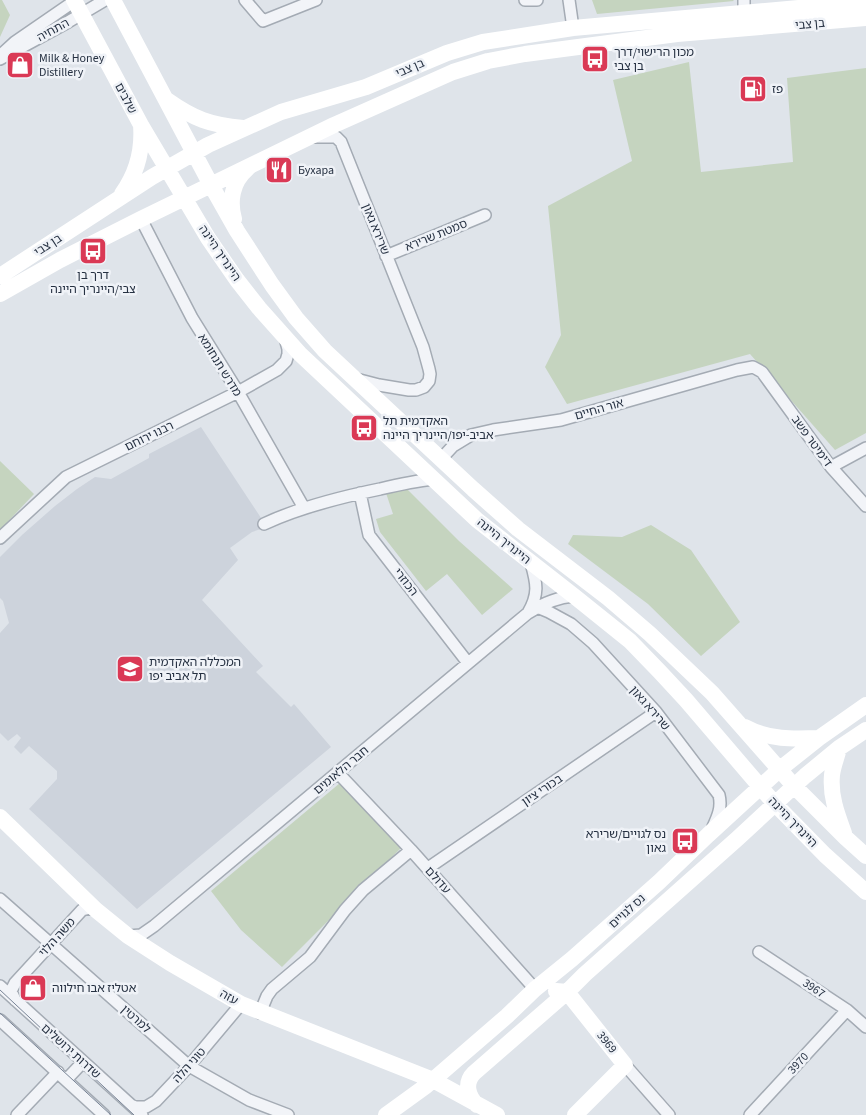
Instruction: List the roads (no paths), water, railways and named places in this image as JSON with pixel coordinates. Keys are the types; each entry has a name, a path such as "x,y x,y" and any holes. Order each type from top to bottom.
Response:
{"main road":[{"path":"113,0 194,152"},
{"name":"בן צבי","path":"0,276 119,198 194,152 281,112 366,87 447,53 483,42 573,28 744,6 866,2"},
{"name":"שלבים","path":"77,4 166,168"},
{"name":"בן צבי","path":"0,294 60,260 141,219 309,137 453,72 488,61 525,54 677,34 866,18"},
{"path":"165,99 181,110 206,122 243,128"},
{"path":"119,198 127,187 137,164 142,139 141,125"},
{"name":"היינריך היינה","path":"194,152 237,231 272,285 296,318 325,351 352,378 518,529 608,598 650,634 712,693 794,786 866,856"},
{"path":"237,231 232,214 232,196 238,179 250,166"},
{"name":"היינריך היינה","path":"166,168 208,238 237,280 300,354 477,520 630,641 686,700 774,804 825,856 866,892"},
{"name":"נס לגויים","path":"386,1115 433,1080 507,1016 535,989 572,959 652,888 780,769 819,738 866,705"},
{"path":"741,725 753,732 779,738 819,738"},
{"name":"נס לגויים","path":"478,1106 471,1098 468,1090 471,1076 567,992 794,786 839,748 866,730"},
{"path":"839,748 832,774 832,791 834,806 846,838"},
{"name":"עזה","path":"0,817 96,910 128,936 155,953 241,1004 433,1080 497,1115"},
{"path":"535,989 567,992"},
{"name":"3969","path":"567,992 625,1065"},
{"path":"575,1115 625,1065"}],"street":[{"name":"התחיה","path":"0,55 15,42 77,4 105,0"},
{"path":"245,0 263,21 316,0"},
{"path":"525,0 536,0"},
{"path":"569,0 573,28"},
{"name":"התחיה","path":"0,59 77,4"},
{"name":"שרירא גאון","path":"309,137 336,137 341,142 423,347 430,369 429,380 424,386 416,390 379,385 352,378"},
{"name":"סמטת שרירא","path":"386,256 485,215"},
{"name":"מדרש תנחומא","path":"141,219 192,318 238,392 304,508"},
{"name":"רבנו ירוחם","path":"0,538 66,477 238,392 277,370 286,361 288,354 285,337"},
{"name":"אור החיים","path":"441,459 453,446 471,435 561,420 737,370 753,367 762,372"},
{"name":"דימיטר פשב","path":"762,372 831,467 866,506"},
{"path":"831,467 866,448"},
{"path":"264,524 304,508 360,493 433,479"},
{"name":"הכוזרי","path":"360,493 369,535 468,663"},
{"path":"532,563 536,581 533,610"},
{"name":"חבר הלאומים","path":"128,936 141,935 154,926 533,610 557,598 574,596"},
{"name":"שרירא גאון","path":"533,610 550,612 571,624 593,643 656,712 719,795 720,811 708,835"},
{"name":"בכורי ציון","path":"428,868 656,712"},
{"name":"עדולם","path":"338,773 428,868 535,989"},
{"path":"260,1013 267,996 272,990 310,957 345,910 363,890 411,850"},
{"name":"למרטין","path":"0,898 189,1066 249,1100 288,1115"},
{"name":"משה הלוי","path":"16,1000 11,991 13,986 50,943 82,910 90,908 96,910"},
{"path":"154,926 153,940 155,953"},
{"name":"3967","path":"759,952 847,1010 866,1027"},
{"name":"שדרות ירושלים","path":"2,993 16,1000 132,1110"},
{"name":"טוני הלה","path":"132,1110 136,1107 140,1108 151,1105 189,1066 241,1004"},
{"name":"3970","path":"750,1115 847,1010"},
{"name":"שדרות ירושלים","path":"0,1020 104,1115"},
{"path":"17,1115 62,1076 83,1062"},
{"name":"3969","path":"625,1065 669,1115"}],"tram line":[{"path":"0,990 134,1115"},
{"path":"0,1013 111,1115"}],"place":[{"name":"מכון הרישוי/דרך בן צבי","path":"595,59"},
{"name":"Milk & Honey Distillery","path":"20,65"},
{"name":"פז","path":"753,89"},
{"name":"Бухара","path":"279,170"},
{"name":"דרך בן צבי/היינריך היינה","path":"93,251"},
{"name":"האקדמית תל אביב-יפו/היינריך היינה","path":"364,428"},
{"name":"המכללה האקדמית תל אביב יפו","path":"130,669"},
{"name":"נס לגויים/שרירא גאון","path":"685,841"},
{"name":"אטליז אבו חילווה","path":"33,988"}]}
